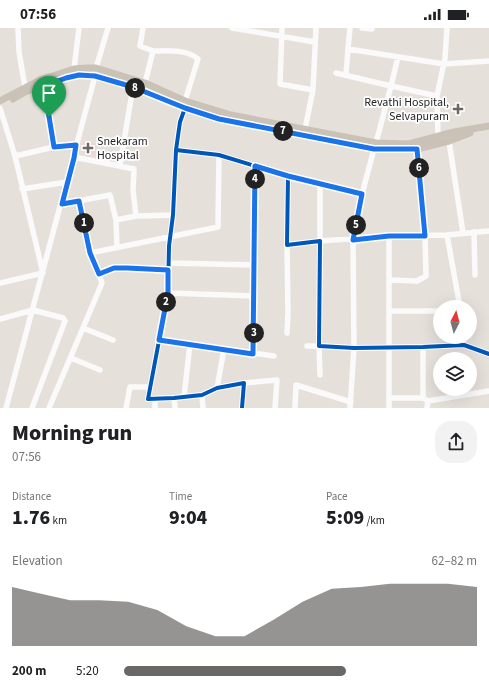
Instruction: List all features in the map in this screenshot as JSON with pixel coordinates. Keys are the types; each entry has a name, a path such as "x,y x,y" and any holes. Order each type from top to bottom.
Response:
{"main road":[{"path":"0,101 25,87 62,72 74,69 96,72 145,83 185,105 231,116 305,129 375,146 409,144 454,132 479,129"},
{"path":"0,107 25,92 66,78 96,72 219,119 375,146 417,149 449,141 489,126"}],"street":[{"path":"18,28 19,52 25,87"},
{"path":"74,69 79,28"},
{"path":"8,408 108,28"},
{"path":"143,28 140,46 153,51 179,51 195,56 198,59 180,122 176,150 173,215 168,270 168,293 149,387 148,399 155,400 184,397 202,394 217,388 244,383 277,380 275,408"},
{"path":"232,28 315,42"},
{"path":"282,28 280,84 313,90"},
{"path":"305,129 313,90 316,28"},
{"path":"346,74 350,28"},
{"path":"362,28 372,29"},
{"path":"438,137 437,96 444,64 447,28"},
{"path":"348,49 444,64 489,61"},
{"path":"145,83 153,51"},
{"path":"295,408 296,385 351,405 354,348 353,240 362,194 398,57"},
{"path":"336,73 346,74 437,96"},
{"path":"44,86 54,147"},
{"path":"120,165 133,87"},
{"path":"0,107 15,156 43,273"},
{"path":"449,141 463,233"},
{"path":"15,156 54,147 76,145"},
{"path":"389,280 418,281 426,276 425,236 417,149"},
{"path":"176,150 219,156 288,176 362,194"},
{"path":"90,253 218,227 219,156"},
{"path":"74,158 134,168 133,190 136,216"},
{"path":"253,354 255,166"},
{"path":"286,333 288,313 288,176"},
{"path":"22,189 67,182"},
{"path":"320,183 320,375"},
{"path":"62,204 110,196 116,220 117,247"},
{"path":"49,408 102,283 90,253 79,201"},
{"path":"116,220 136,216 173,215"},
{"path":"287,245 389,236 447,235 489,231"},
{"path":"474,232 475,275"},
{"path":"447,235 459,300"},
{"path":"389,236 389,408"},
{"path":"169,263 254,265"},
{"path":"99,274 114,268 168,270"},
{"path":"0,283 43,273"},
{"path":"168,293 254,296"},
{"path":"0,319 33,310 63,318 65,320 32,408"},
{"path":"389,311 433,311"},
{"path":"83,328 113,340"},
{"path":"159,340 274,356"},
{"path":"184,397 190,344"},
{"path":"307,346 354,348 464,345 489,354"},
{"path":"423,347 427,408"},
{"path":"217,388 224,349"},
{"path":"71,358 100,370"},
{"path":"242,408 244,383"},
{"path":"126,408 130,387 149,387"},
{"path":"390,398 426,399 489,391"},
{"path":"202,394 202,408"},
{"path":"174,398 175,408"},
{"path":"155,400 155,408"}],"shaded area":[{"name":"Snekaram Hospital","path":"82,140 98,144 95,155 80,151"}],"cycle path":[{"path":"185,108 180,122 176,150 219,155 288,176 287,245 320,241 319,346 354,348 464,345 489,354"},
{"path":"176,150 173,215 169,246 168,293 148,399 202,395 217,388 244,383 242,408"}],"place":[{"name":"Revathi Hospital, Selvapuram","path":"458,109"},
{"name":"Snekaram Hospital","path":"88,148"}],"route":[{"path":"79,75 90,75 133,87 185,108 219,119 374,149 417,149 425,236 389,236 353,240 362,194 288,176 255,166 253,354 159,340 168,293 168,270 114,268 99,274 90,253 79,201 62,204 76,145 54,147 49,117 44,86 66,78 79,75"}]}
